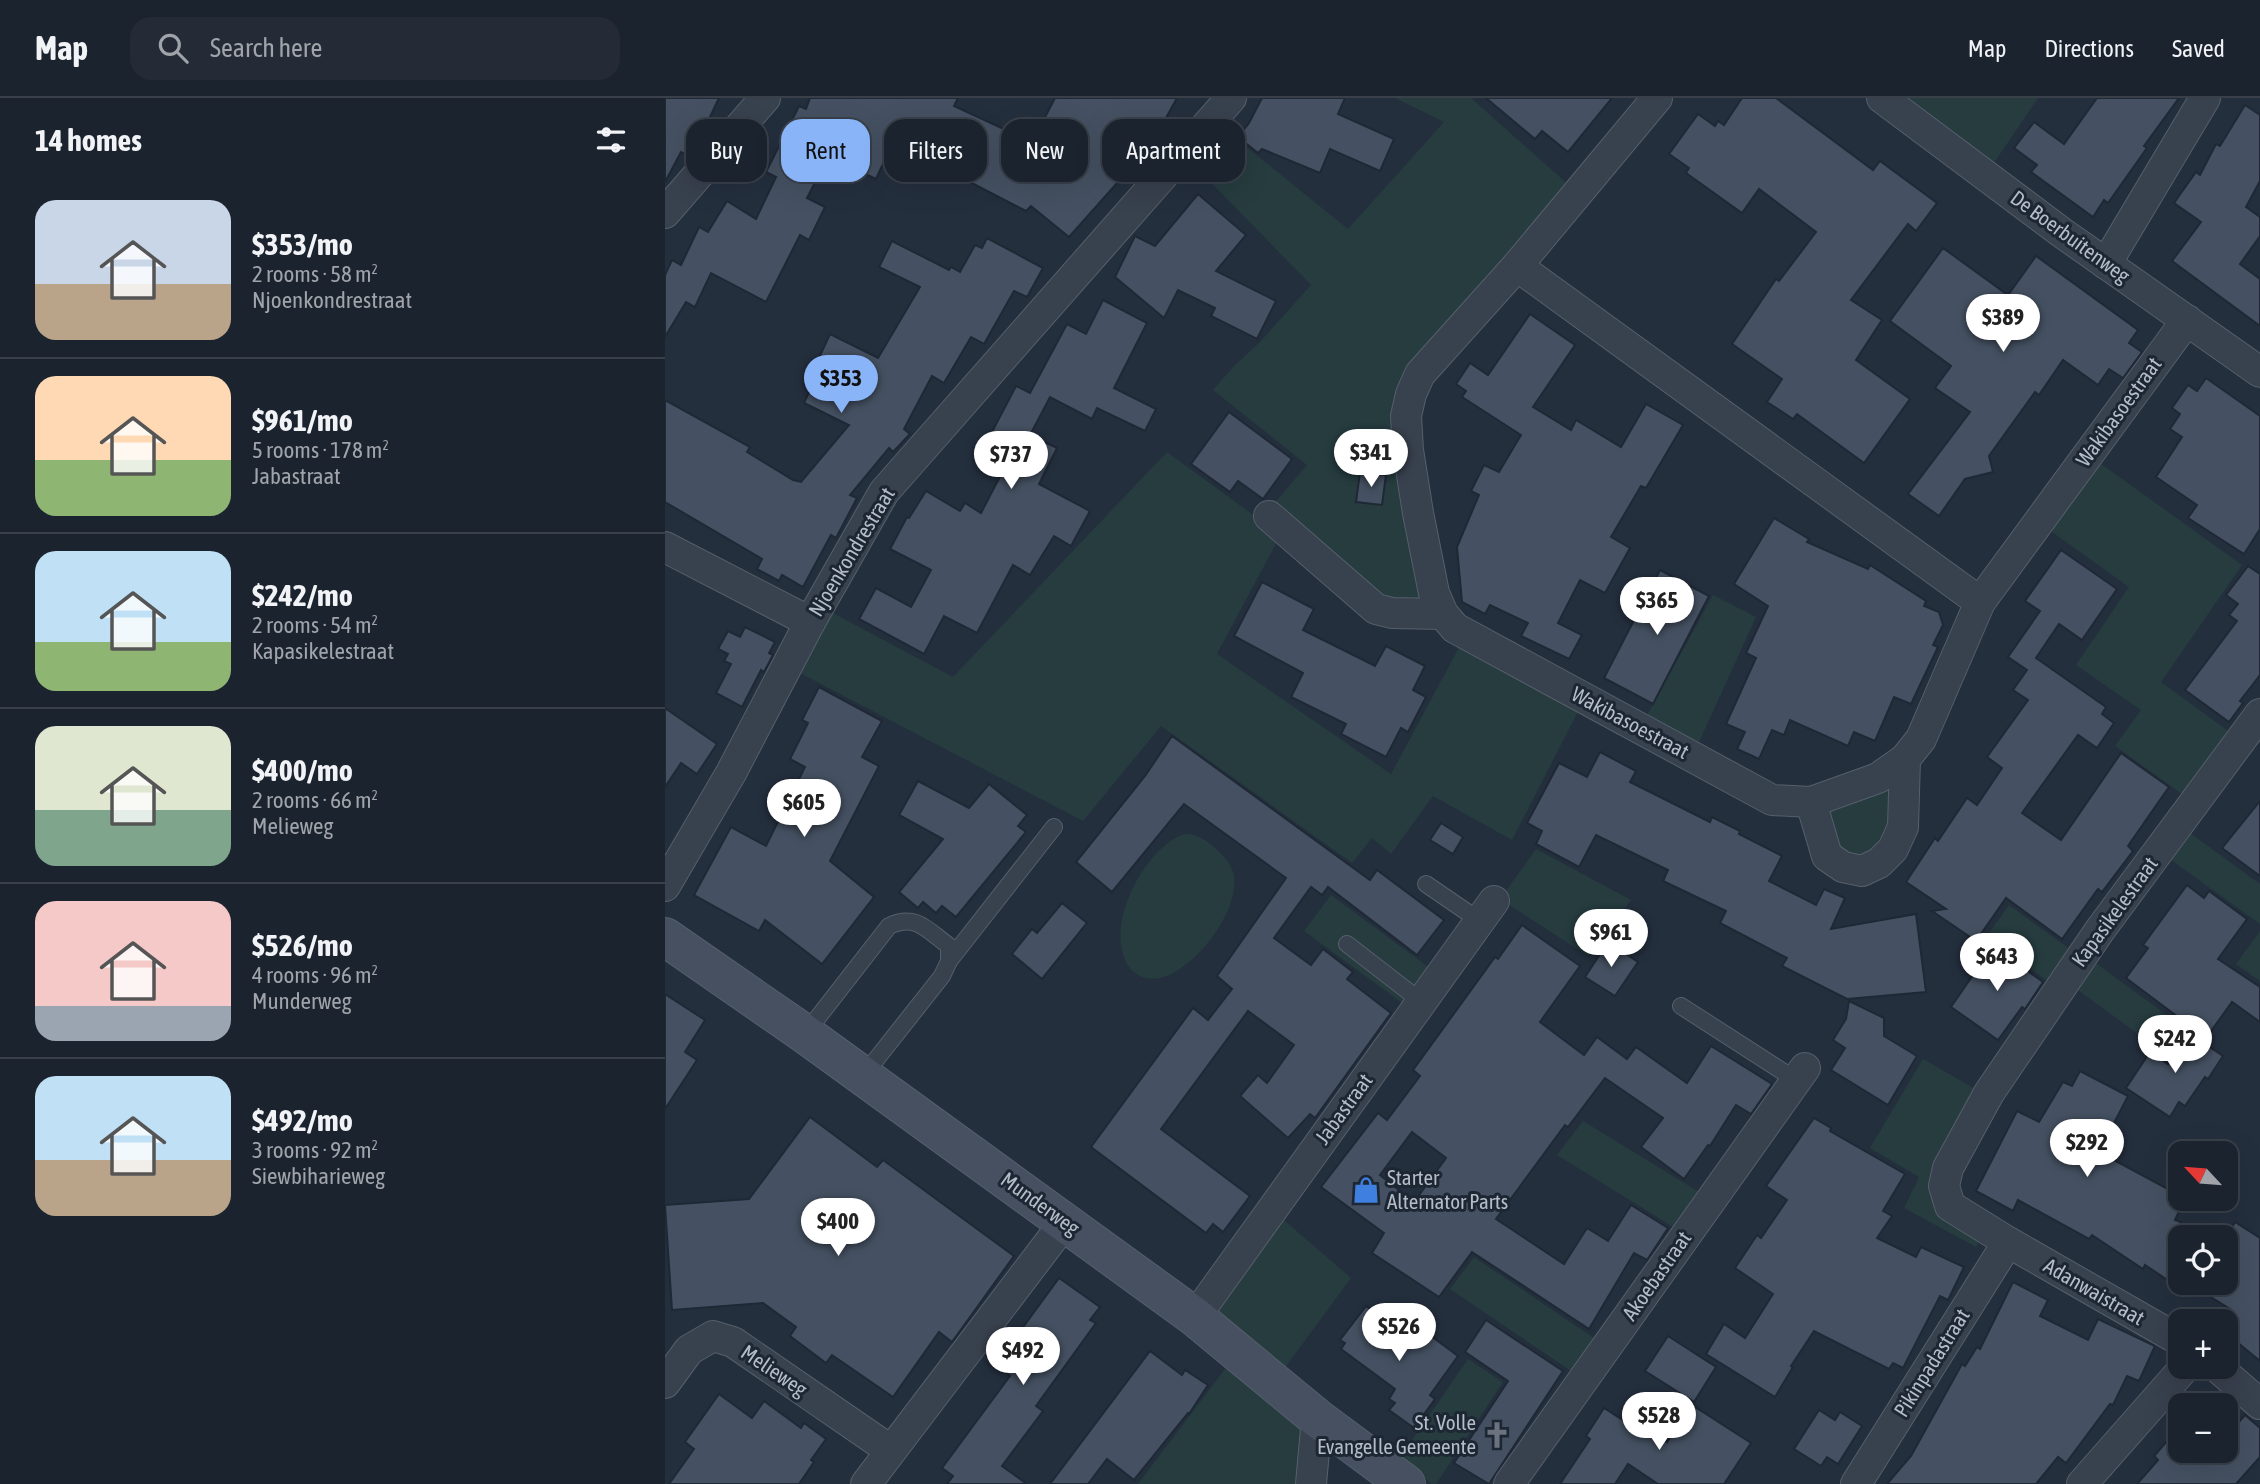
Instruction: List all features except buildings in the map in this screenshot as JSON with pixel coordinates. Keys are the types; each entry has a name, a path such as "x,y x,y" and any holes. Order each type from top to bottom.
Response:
{"street":[{"path":"665,213 765,98"},
{"name":"Njoenkondrestraat","path":"665,886 731,773 810,622 884,492 1231,98"},
{"path":"1269,516 1376,609 1392,613 1443,614 1434,593 1408,450 1406,416 1411,394 1420,374 1517,265 1657,98"},
{"name":"De Boerbuitenweg","path":"1882,98 2106,264 2260,372"},
{"path":"2106,264 2205,98"},
{"path":"1517,265 1980,603"},
{"name":"Wakibasoestraat","path":"1443,614 1455,628 1772,800 1811,802 1878,778 1905,759 1921,740 1980,603 2187,320"},
{"path":"665,547 810,622"},
{"name":"Kapasikelestraat","path":"2007,1242 1950,1206 1944,1186 1948,1168 1989,1093 2093,941 2260,714"},
{"path":"1811,802 1827,856 1843,867 1862,871 1879,863 1893,849 1903,827 1905,759"},
{"name":"Jabastraat","path":"1195,1317 1487,911"},
{"name":"Munderweg","path":"665,937 805,1034 1195,1317 1317,1418 1406,1484"},
{"name":"Akoebastraat","path":"1509,1484 1801,1074"},
{"path":"866,1484 1065,1222"},
{"name":"Adanwaistraat","path":"2007,1242 2168,1334"},
{"name":"Pikinpadastraat","path":"1856,1484 2007,1242"},
{"name":"Melieweg","path":"665,1383 689,1350 713,1336 733,1342 890,1450"},
{"path":"2082,1484 2174,1379"},
{"path":"2231,1379 2260,1404"},
{"path":"1311,1484 1317,1418"}],"lane":[{"path":"863,1077 1054,827"},
{"path":"1426,884 1487,911"},
{"path":"805,1034 888,926 900,921 915,920 949,946 949,961"},
{"path":"1347,944 1422,1002"},
{"path":"1681,1006 1801,1074"}],"green space":[{"path":"1395,98 1471,98 1571,187 1406,372 1422,600 1373,603 1281,534 1217,654 1391,774 1463,640 1582,704 1512,840 1433,796 1391,854 1372,838 1352,863 1161,726 1083,821 798,672 829,611 953,677 1167,452 1260,520 1307,465 1213,390 1311,285 1210,182 1245,182 1245,146 1348,229 1444,122"},
{"path":"1901,98 2038,98 1992,166"},
{"path":"2097,461 2242,565 2161,682 2231,733 2186,797 2115,746 2141,710 2076,665 2129,587 2048,529"},
{"path":"1713,595 1756,617 1695,751 1643,723"},
{"path":"1899,776 1895,824 1865,862 1833,852 1824,804"},
{"path":"2186,830 2260,884 2260,924 2167,857"},
{"path":"1184,834 1198,836 1206,841 1223,855 1230,865 1234,876 1234,890 1230,906 1212,937 1187,964 1160,978 1144,978 1131,969 1123,953 1121,934 1124,913 1141,873 1169,842"},
{"path":"1536,849 1631,900 1588,956 1500,899"},
{"path":"1331,895 1435,972 1409,1008 1304,931"},
{"path":"2009,905 2074,952 2052,984 1986,937"},
{"path":"2260,931 2260,981 2236,964"},
{"path":"2090,959 2186,1029 2167,1055 2071,985"},
{"path":"1923,1059 1982,1093 1940,1168 1982,1235 1976,1247 1904,1208 1919,1177 1870,1148"},
{"path":"1583,1121 1704,1195 1678,1230 1557,1155"},
{"path":"1277,1214 1351,1278 1284,1369 1217,1319 1218,1297"},
{"path":"1474,1257 1597,1340 1574,1373 1450,1289"},
{"path":"1468,1359 1503,1382 1436,1484 1432,1484 1399,1459"},
{"path":"1228,1365 1307,1424 1310,1484 1138,1484"}],"place":[{"name":"Starter Alternator Parts","path":"1366,1190"},
{"name":"St. Volle Evangelle Gemeente","path":"1497,1435"}]}
